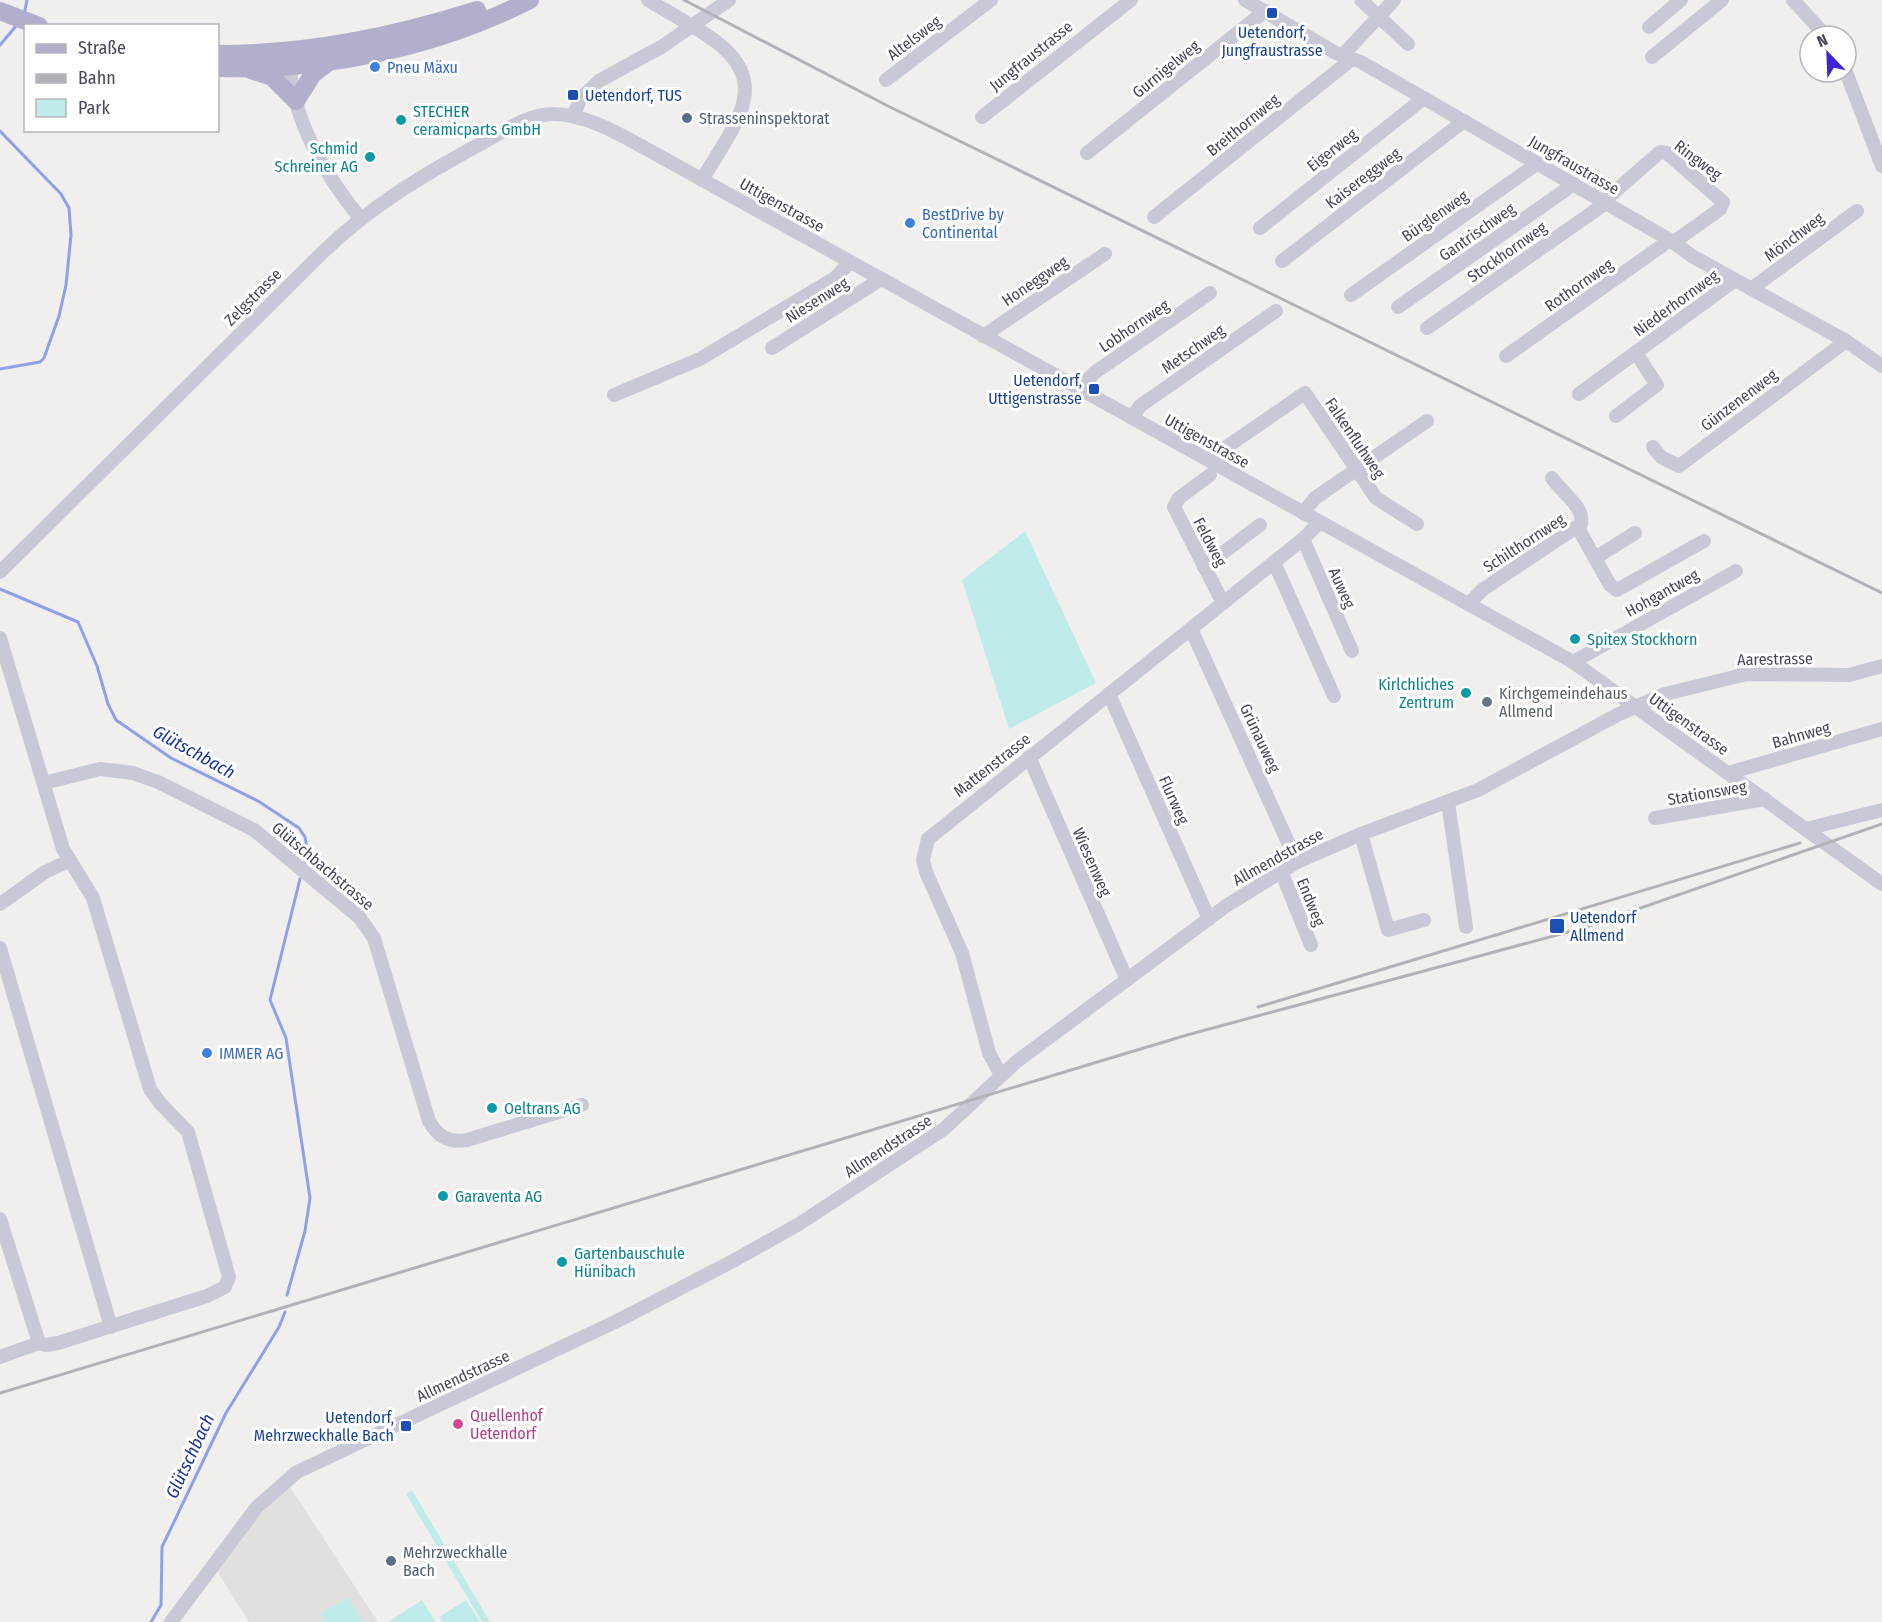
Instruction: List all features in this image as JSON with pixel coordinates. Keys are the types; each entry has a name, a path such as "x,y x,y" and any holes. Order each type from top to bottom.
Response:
{"main road":[{"path":"219,68 247,68 399,33 510,0"},
{"path":"219,54 330,62 429,39 530,0"},
{"path":"0,11 34,24"},
{"path":"247,68 272,77 296,101 313,74 330,62"}],"street":[{"path":"648,0 717,41 739,62 746,86 741,109 702,180"},
{"path":"573,116 581,98 599,81 663,46 729,0"},
{"name":"Altelsweg","path":"886,81 991,0"},
{"name":"Jungfraustrasse","path":"982,117 1131,0"},
{"name":"Jungfraustrasse","path":"1245,0 1538,163 1672,241 1692,256 1846,341 1882,366"},
{"path":"1361,0 1408,44"},
{"name":"Breithornweg","path":"1154,217 1347,57 1394,0"},
{"path":"1649,27 1681,0"},
{"path":"1652,57 1722,0"},
{"path":"1793,0 1815,24"},
{"name":"Gurnigelweg","path":"1087,153 1265,11"},
{"path":"289,58 296,101 323,166 334,186 360,218"},
{"path":"1851,84 1882,166"},
{"name":"Eigerweg","path":"1260,228 1424,98"},
{"name":"Zelgstrasse","path":"0,572 321,254 360,218 409,183 526,120 545,115 573,116 624,137 702,180"},
{"name":"Kaisereggweg","path":"1282,261 1464,121"},
{"name":"Ringweg","path":"1605,202 1660,152 1666,153 1723,202 1720,209 1672,241"},
{"name":"Bürglenweg","path":"1351,295 1538,163"},
{"name":"Uttigenstrasse","path":"702,180 1132,418 1212,469 1320,522 1573,662 1882,884"},
{"name":"Gantrischweg","path":"1398,307 1574,184"},
{"name":"Stockhornweg","path":"1427,328 1605,202"},
{"name":"Mönchweg","path":"1751,289 1857,211"},
{"name":"Rothornweg","path":"1506,356 1672,241"},
{"name":"Honeggweg","path":"983,336 1105,254"},
{"path":"614,395 712,353 835,278 850,262"},
{"name":"Niesenweg","path":"772,348 881,279"},
{"name":"Niederhornweg","path":"1579,394 1735,280"},
{"name":"Lobhornweg","path":"1079,389 1094,373 1210,293"},
{"name":"Metschweg","path":"1132,418 1140,406 1276,311"},
{"name":"Günzenenweg","path":"1653,447 1661,457 1679,466 1846,341"},
{"name":"Niederhornweg","path":"1616,416 1657,385 1636,353"},
{"name":"Falkenfluhweg","path":"1212,469 1225,448 1305,393 1380,502 1417,524"},
{"path":"1303,513 1315,498 1427,421"},
{"name":"Feldweg","path":"1212,469 1179,498 1174,507 1223,603"},
{"name":"Schilthornweg","path":"1469,604 1482,590 1578,528 1582,520 1581,514 1570,497 1560,492 1552,478"},
{"name":"Mattenstrasse","path":"1001,1076 989,1053 962,953 923,860 928,839 1303,539 1320,522"},
{"path":"1204,567 1260,525"},
{"path":"1578,528 1610,585 1617,590 1704,541"},
{"path":"1595,558 1635,533"},
{"name":"Auweg","path":"1303,539 1352,651"},
{"path":"1274,562 1334,696"},
{"name":"Hohgantweg","path":"1573,662 1736,571"},
{"name":"Grünauweg","path":"1191,629 1297,862"},
{"path":"0,638 63,849 93,898 150,1089 159,1103 184,1125 190,1139 229,1277 225,1287 214,1293 111,1327 46,1345 39,1343 0,1357"},
{"name":"Aarestrasse","path":"1635,705 1665,694 1737,675 1770,673 1849,675 1882,666"},
{"name":"Flurweg","path":"1109,694 1209,919"},
{"name":"Allmendstrasse","path":"171,1622 256,1507 297,1472 598,1331 758,1248 944,1130 1001,1076 1209,919 1281,871 1361,834 1495,782 1635,705"},
{"name":"Bahnweg","path":"1728,773 1882,729"},
{"name":"Wiesenweg","path":"1029,757 1127,980"},
{"name":"Glütschbachstrasse","path":"44,783 100,770 145,776 254,830 354,912 374,938 429,1121 436,1133 445,1139 455,1142 467,1140 582,1106"},
{"name":"Stationsweg","path":"1655,818 1765,799"},
{"path":"1448,802 1466,927"},
{"path":"1806,829 1882,810"},
{"path":"1361,834 1388,930 1424,920"},
{"path":"0,904 45,872 69,861"},
{"name":"Endweg","path":"1281,871 1311,945"},
{"path":"0,948 111,1327"},
{"path":"0,1219 39,1343"}],"shaded area":[{"path":"290,1487 378,1622 249,1622 217,1571 258,1516"}],"green space":[{"path":"1025,531 1096,683 1009,729 962,580"},
{"path":"412,1490 490,1622 482,1622 406,1494"},
{"path":"348,1597 363,1622 325,1622 320,1614"},
{"path":"422,1600 436,1622 388,1622"},
{"path":"466,1600 480,1622 442,1622 439,1617"}],"waterway":[{"name":"Glütschbach","path":"25,10 27,0"},
{"name":"Glütschbach","path":"0,45 16,26"},
{"name":"Glütschbach","path":"0,131 61,194 69,208 71,235 66,285 59,316 44,358 40,362 0,369"},
{"name":"Glütschbach","path":"0,589 78,622 97,666 108,704 116,720 171,758 258,801 299,828 305,837 307,848 305,863"},
{"name":"Glütschbach","path":"287,1295 305,1231 310,1198 286,1038 270,1000 300,879"},
{"name":"Glütschbach","path":"151,1622 161,1605 162,1547 226,1413 279,1327 285,1312"}],"railway":[{"path":"684,0 888,106 1882,593"},
{"path":"0,1393 1187,1035 1583,928 1882,824"},
{"path":"1258,1007 1800,843"}],"place":[{"name":"Uetendorf, Jungfraustrasse","path":"1272,13"},
{"name":"Pneu Mäxu","path":"375,67"},
{"name":"Uetendorf, TUS","path":"573,95"},
{"name":"Strasseninspektorat","path":"687,118"},
{"name":"STECHER ceramicparts GmbH","path":"401,120"},
{"name":"Schmid Schreiner AG","path":"370,157"},
{"name":"BestDrive by Continental","path":"910,223"},
{"name":"Uetendorf, Uttigenstrasse","path":"1094,389"},
{"name":"Spitex Stockhorn","path":"1575,639"},
{"name":"Kirlchliches Zentrum","path":"1466,693"},
{"name":"Kirchgemeindehaus Allmend","path":"1487,702"},
{"name":"Uetendorf Allmend","path":"1557,926"},
{"name":"IMMER AG","path":"207,1053"},
{"name":"Oeltrans AG","path":"492,1108"},
{"name":"Garaventa AG","path":"443,1196"},
{"name":"Gartenbauschule Hünibach","path":"562,1262"},
{"name":"Quellenhof Uetendorf","path":"458,1424"},
{"name":"Uetendorf, Mehrzweckhalle Bach","path":"406,1426"},
{"name":"Mehrzweckhalle Bach","path":"391,1561"}]}
